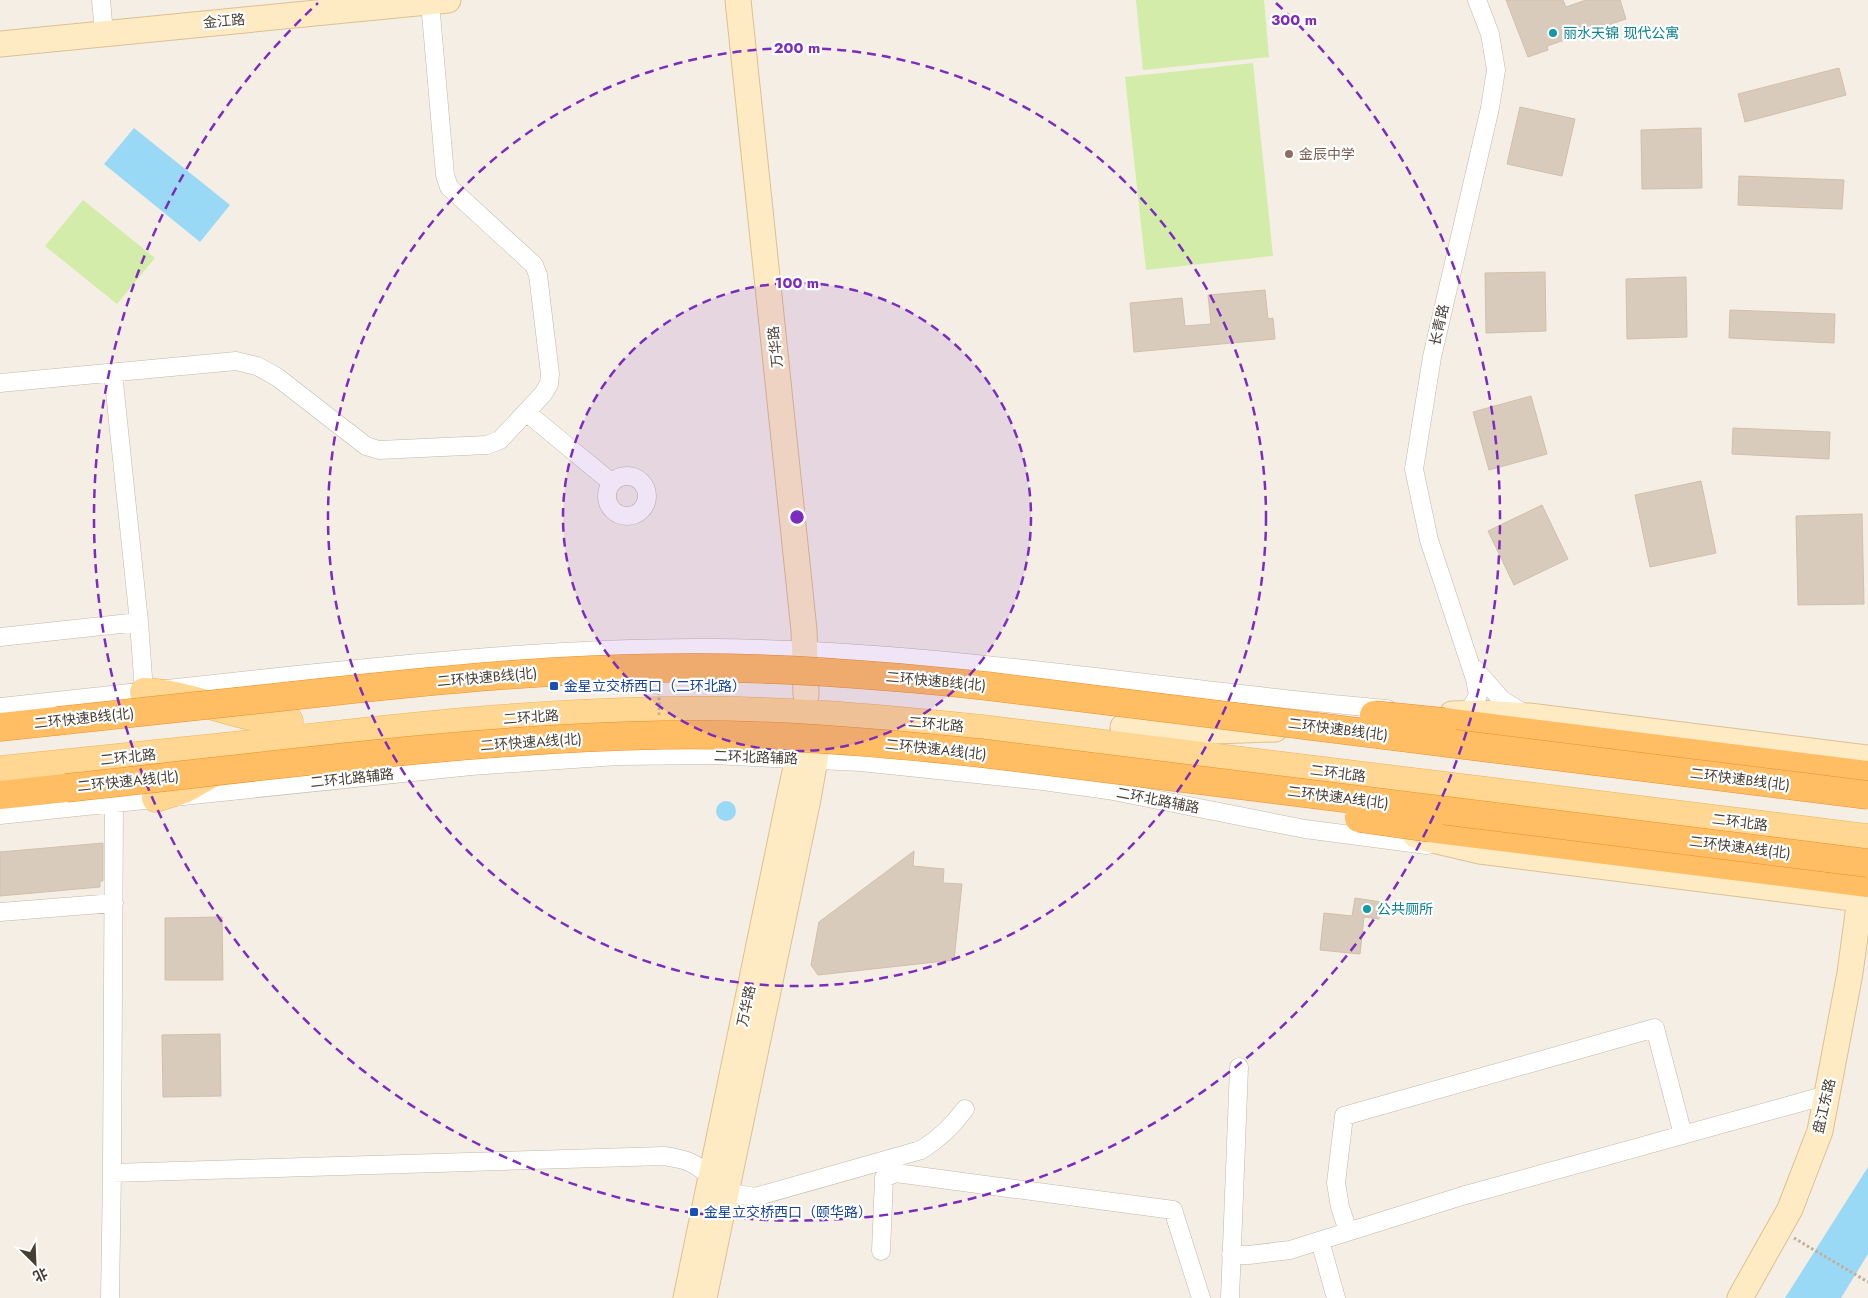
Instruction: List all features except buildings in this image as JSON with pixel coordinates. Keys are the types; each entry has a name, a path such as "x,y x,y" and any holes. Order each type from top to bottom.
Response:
{"highway":[{"name":"二环快速B线(北)","path":"0,727 516,674 654,668 762,669 868,675 987,686 1122,736 1868,795"},
{"path":"1122,736 1286,710 1422,720 1868,775"},
{"name":"二环快速A线(北)","path":"0,795 424,750 570,739 664,735 760,736 862,742 971,752 1122,736"},
{"path":"1122,736 1278,803 1408,826 1864,885"}],"main road":[{"path":"144,692 183,697 290,730"},
{"name":"二环北路","path":"0,770 290,730 447,705 577,695 673,692 810,708 940,706 1122,736 1283,756 1868,838"},
{"path":"156,798 192,785 249,752 269,745 290,730"},
{"name":"二环北路","path":"0,752 290,730"},
{"name":"二环北路","path":"1283,756 1868,819"}],"street":[{"path":"101,0 104,33"},
{"name":"万华路","path":"686,1298 718,1182 807,758 810,708 806,651 738,0"},
{"name":"长青路","path":"1465,650 1429,540 1414,469 1432,357 1490,108 1496,70 1490,34 1477,0"},
{"path":"0,383 236,361 257,366 278,377 366,446 379,450 487,445 500,440 543,394 549,384 538,275 534,264 449,187 444,175 439,1"},
{"name":"金江路","path":"0,44 404,2 439,1"},
{"path":"113,372 139,622 144,692"},
{"path":"526,412 612,483"},
{"path":"0,637 139,622"},
{"path":"0,707 407,664 556,652 663,648 806,651 927,660 1323,703 1456,714 1529,716 1868,758"},
{"path":"1122,736 1244,731 1456,714 1471,708 1478,695 1465,650"},
{"path":"1465,650 1476,672 1502,700 1529,716"},
{"path":"1122,736 1236,772 1428,839 1480,851 1508,855 1864,885"},
{"name":"二环北路辅路","path":"0,815 426,770 570,758 683,755 807,758 917,767 1072,784 1305,829 1508,855"},
{"path":"110,1298 114,803"},
{"name":"盘江东路","path":"1740,1298 1790,1209 1820,1131 1850,973 1864,885"},
{"path":"0,912 114,903"},
{"path":"1348,1231 1340,1207 1336,1183 1344,1116 1354,1113 1655,1028 1683,1134"},
{"path":"1230,1298 1239,1066"},
{"path":"1231,1255 1249,1255 1290,1250 1472,1193 1827,1095"},
{"path":"112,1173 664,1156 697,1165 737,1194 755,1197 921,1150 937,1140 954,1124 965,1110"},
{"path":"882,1252 884,1178 896,1173 1173,1210 1201,1298"},
{"name":"万华路","path":"704,1298 718,1182"},
{"path":"1320,1241 1336,1298"}],"path":[{"path":"659,680 659,720"},
{"path":"1800,1242 1868,1282"}],"green space":[{"path":"1136,0 1264,0 1269,57 1143,70"},
{"path":"1253,63 1273,256 1146,270 1125,77"},
{"path":"83,200 155,258 117,304 45,246"}],"water":[{"path":"134,128 230,205 200,242 104,164"},
{"path":"726,801 733,804 736,811 733,818 726,821 719,818 716,811 719,804"},
{"path":"1868,1167 1868,1254 1841,1298 1785,1298"}],"place":[{"name":"丽水天锦 现代公寓","path":"1553,33"},
{"name":"金辰中学","path":"1289,154"},
{"name":"金星立交桥西口（二环北路）","path":"554,686"},
{"name":"公共厕所","path":"1367,909"},
{"name":"金星立交桥西口（颐华路）","path":"694,1212"}]}
